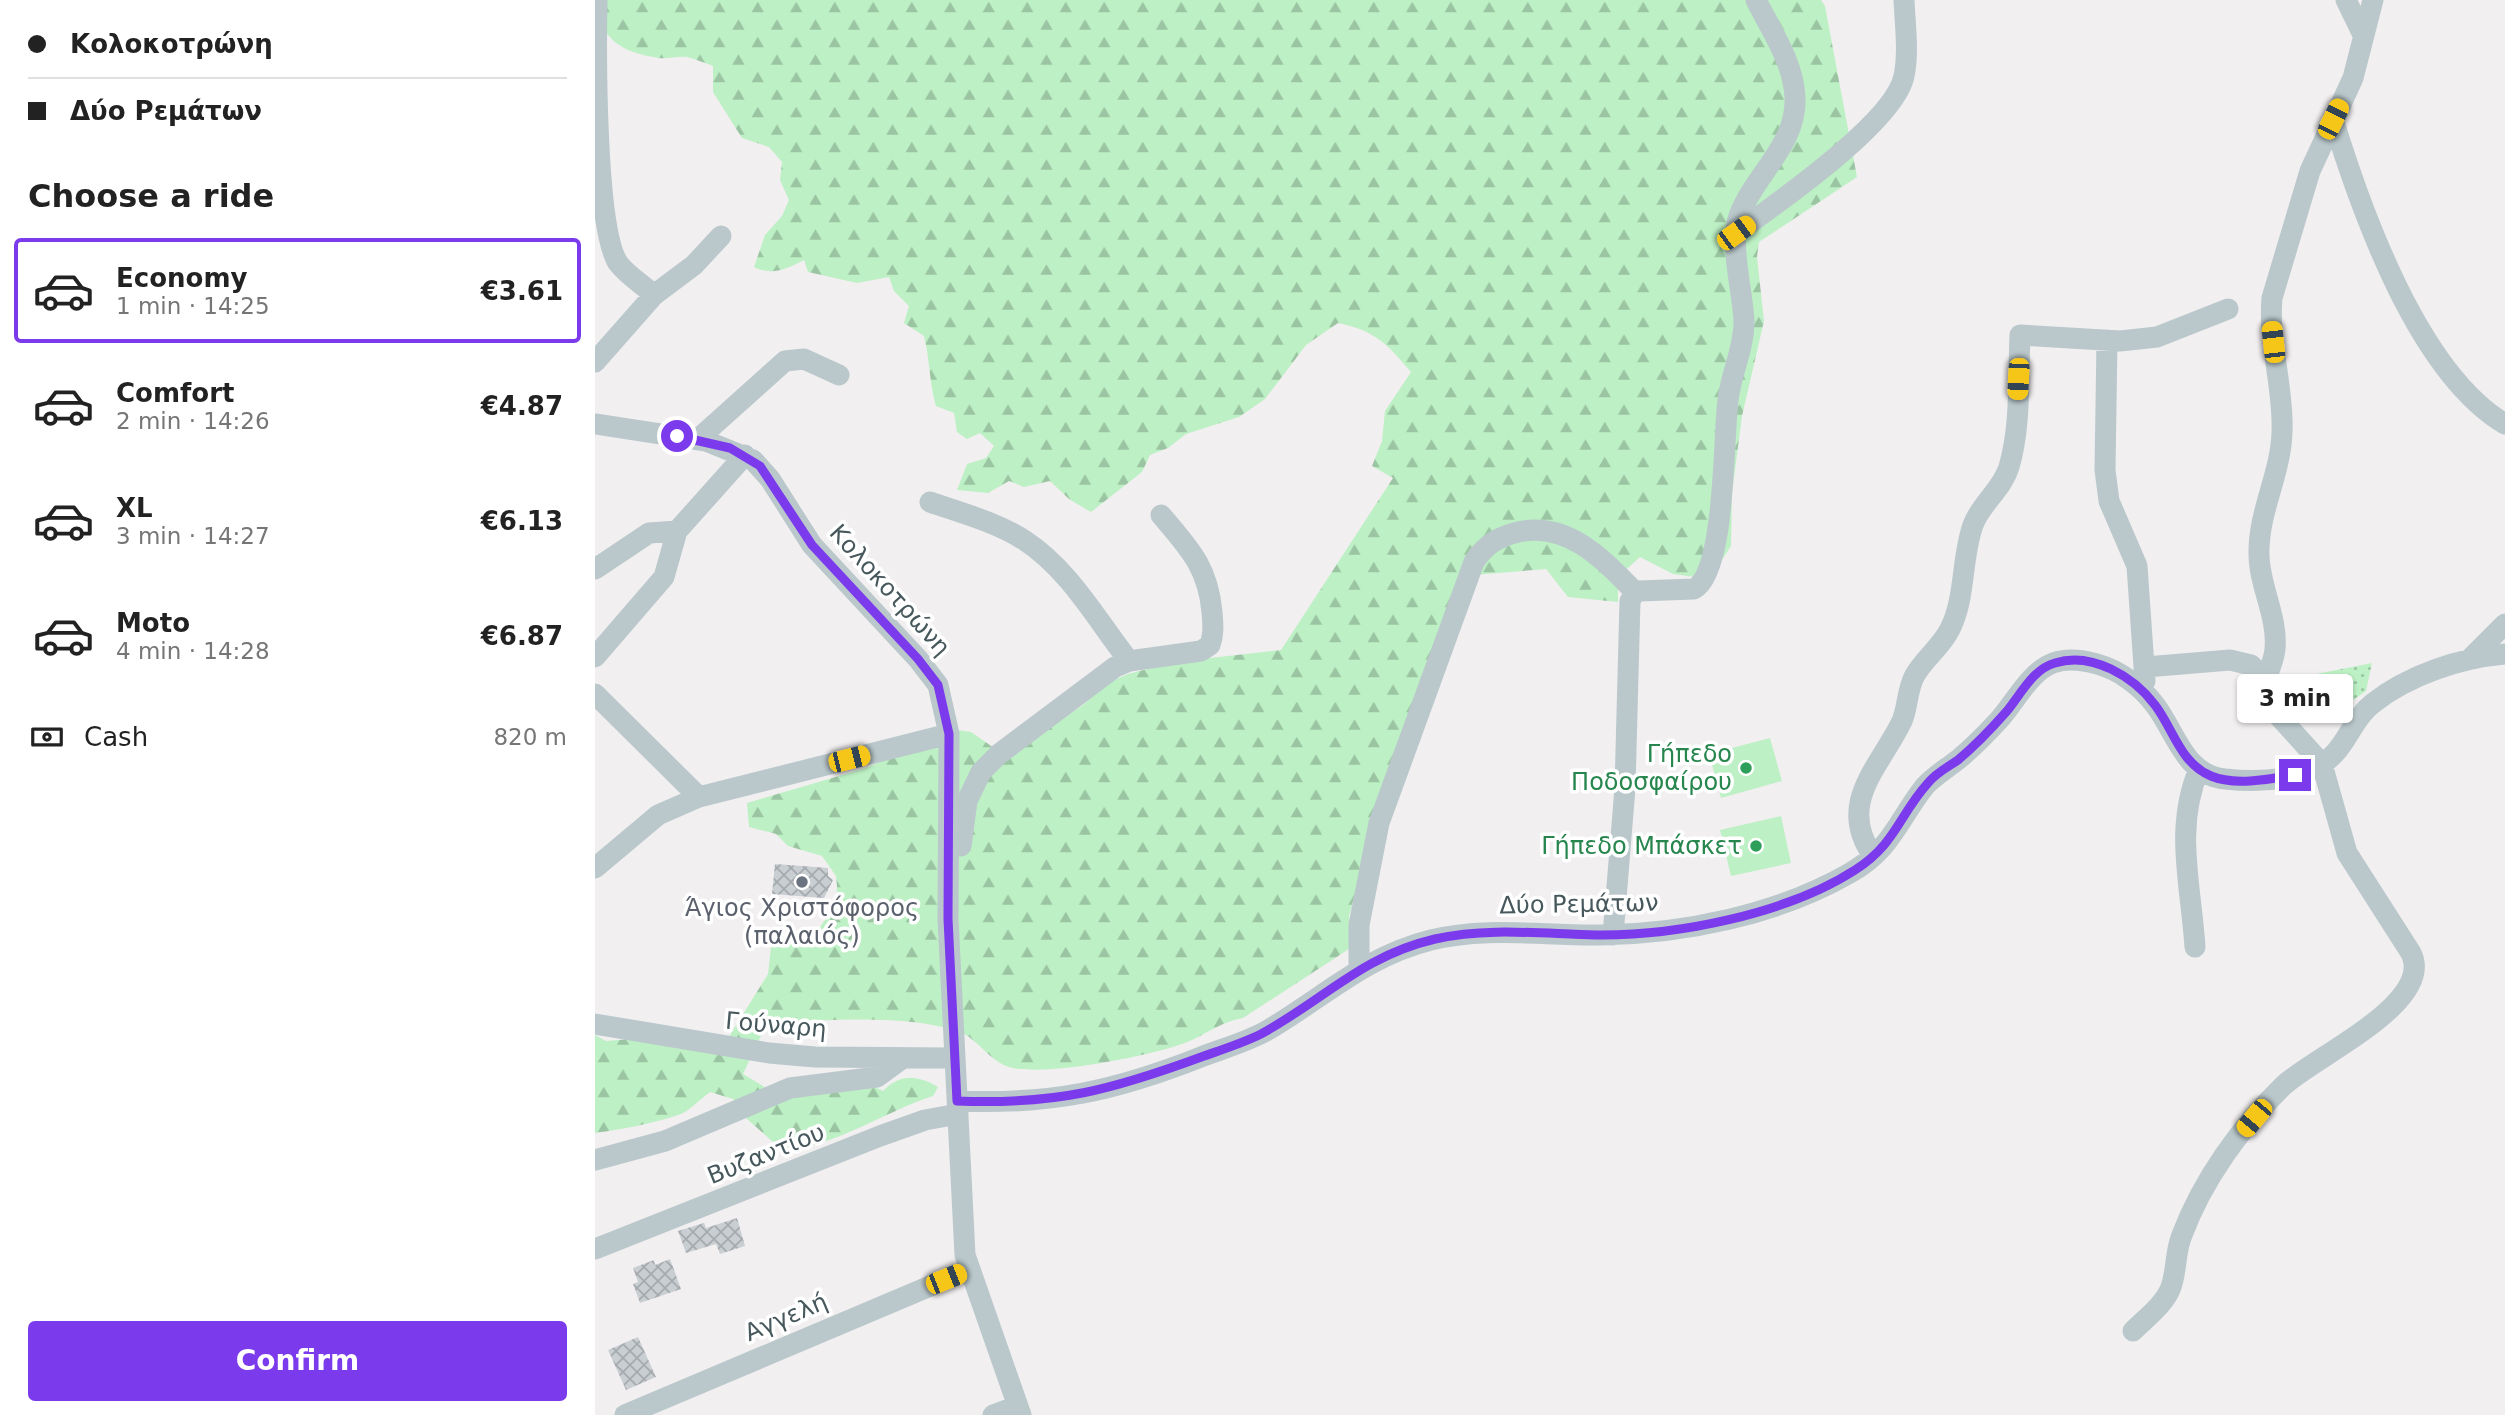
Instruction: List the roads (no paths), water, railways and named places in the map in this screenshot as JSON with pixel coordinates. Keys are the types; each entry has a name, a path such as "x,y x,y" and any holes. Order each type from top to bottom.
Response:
{"street":[{"path":"597,0 596,122 608,239 618,262 654,295"},
{"path":"1359,969 1359,925 1379,823 1474,562 1483,548 1504,536 1528,530 1552,531 1590,549 1635,592 1694,589 1702,584 1711,566 1718,524 1728,402 1742,349 1744,323 1736,233 1743,209 1787,138 1795,99 1792,79 1780,47 1756,0"},
{"path":"1736,233 1787,196 1869,127 1888,104 1904,78 1904,0"},
{"path":"2346,0 2363,35"},
{"path":"2263,684 2274,658 2276,642 2259,564 2259,540 2282,433 2270,316 2272,299 2298,206 2333,119 2353,78 2373,0"},
{"path":"2333,119 2370,231 2409,305 2453,380 2485,412 2505,424"},
{"path":"595,362 654,295 694,265 722,236"},
{"path":"1873,856 1861,831 1861,797 1875,762 1902,721 1914,677 1950,630 1957,612 1972,527 1979,510 2003,483 2008,470 2015,422 2020,335 2107,340 2157,337 2228,309"},
{"path":"2107,340 2105,470 2109,501 2137,566 2146,667 2143,692"},
{"path":"698,439 785,360 804,359 839,375"},
{"name":"Κολοκοτρώνη","path":"595,424 698,439 745,455 760,466 812,545 935,679 944,701 949,734 950,951 968,1270 1019,1410"},
{"path":"595,657 664,577 677,531 745,455"},
{"path":"930,502 1002,528 1039,550 1068,579 1129,661"},
{"path":"950,951 961,925 962,825 975,781 999,754 1099,677 1129,661 1201,651 1210,645 1213,637 1210,593 1203,569 1161,515"},
{"path":"595,569 649,533 677,531"},
{"path":"1613,934 1625,788 1630,601 1635,592"},
{"path":"2470,659 2505,624"},
{"path":"2195,947 2184,835 2188,795 2199,769 2216,778 2236,780 2295,775 2322,764 2332,756 2370,705 2396,688 2470,659 2505,654"},
{"name":"Δύο Ρεμάτων","path":"958,1107 1070,1097 1144,1078 1255,1037 1359,969 1391,952 1454,935 1494,932 1613,934 1702,924 1779,904 1831,883 1873,856 1897,832 1927,784 1972,748 2047,666 2070,660 2090,662 2118,672 2143,692 2158,709 2184,755 2199,769"},
{"path":"2133,1331 2160,1303 2171,1286 2182,1234 2234,1142 2284,1085 2363,1032 2394,1005 2416,976 2416,962 2411,953 2347,853 2322,764 2275,712 2251,665 2230,660 2146,667"},
{"path":"595,694 699,797"},
{"path":"595,868 658,815 699,797 949,734"},
{"name":"Γούναρη","path":"595,1024 735,1049 815,1057 954,1058"},
{"path":"595,1160 665,1141 790,1088 877,1077 903,1058"},
{"name":"Βυζαντίου","path":"595,1249 958,1107"},
{"name":"Αγγελή","path":"625,1415 968,1270"},
{"path":"992,1415 1019,1410"}],"place":[{"name":"Γήπεδο Ποδοσφαίρου","path":"1746,768"},
{"name":"Γήπεδο Μπάσκετ","path":"1756,846"},
{"name":"Άγιος Χριστόφορος (παλαιός)","path":"802,882"}]}
